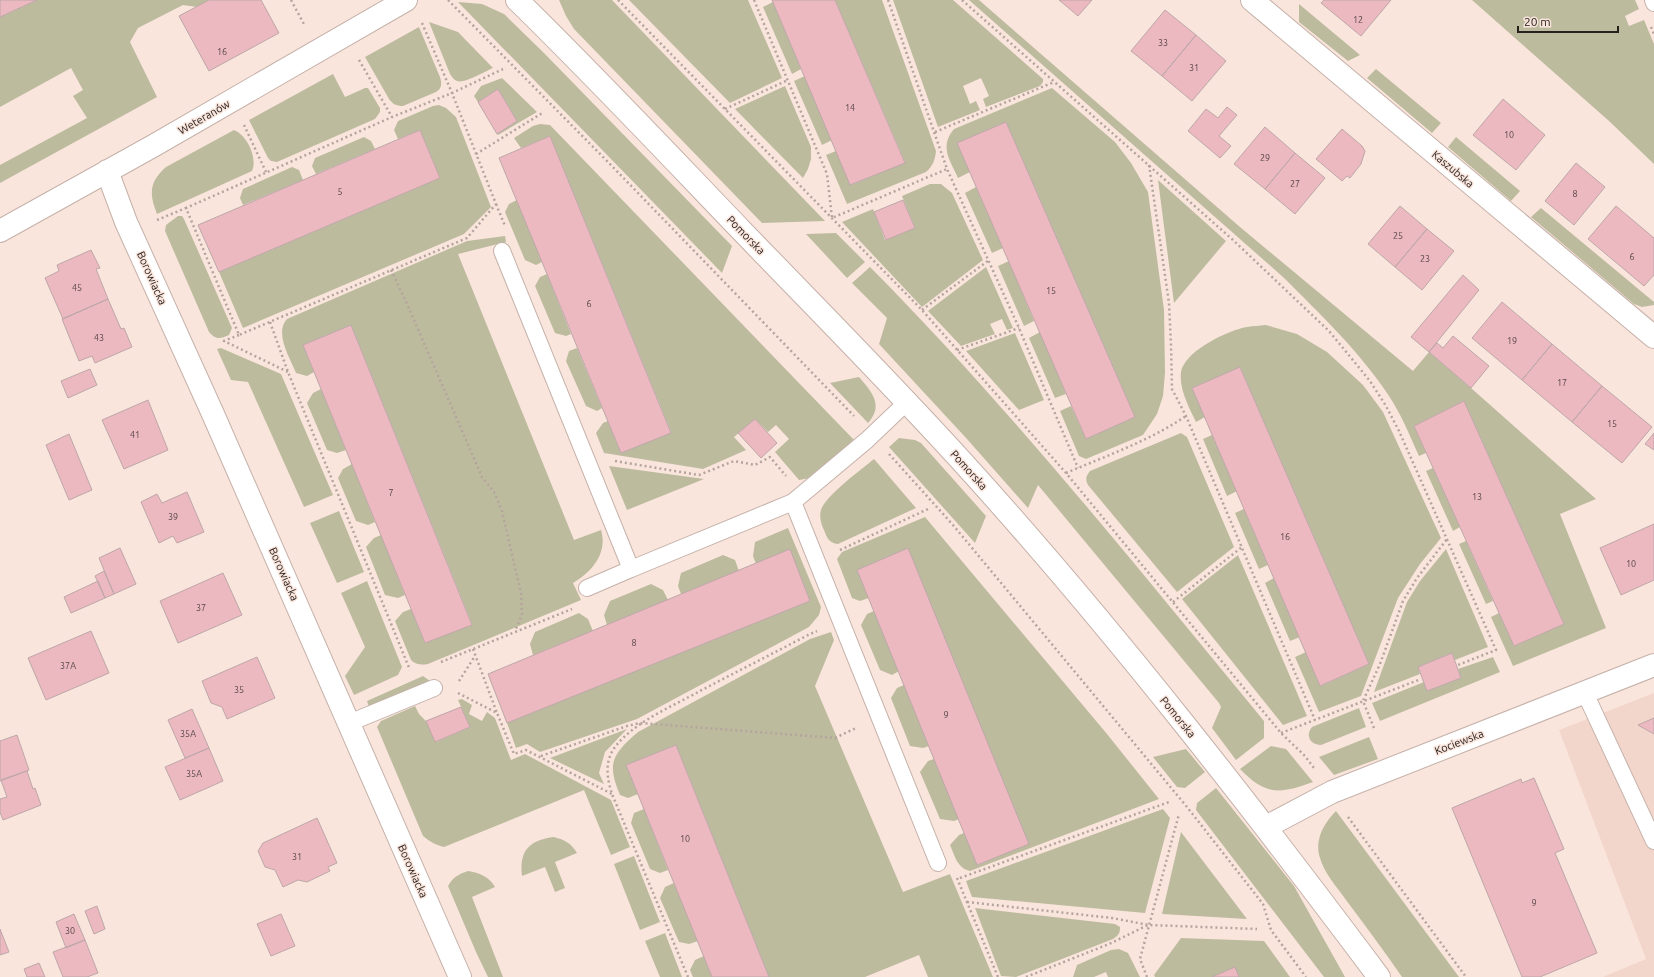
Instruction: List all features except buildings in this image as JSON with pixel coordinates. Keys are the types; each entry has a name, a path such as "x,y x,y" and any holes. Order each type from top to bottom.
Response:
{"street":[{"name":"Weteranów","path":"0,231 406,0"},
{"name":"Pomorska","path":"517,0 907,402 978,479 1088,607 1266,827 1379,977"},
{"name":"Kaszubska","path":"1252,0 1653,333"},
{"name":"Borowiacka","path":"106,171 126,222 213,414 460,977"},
{"name":"Kociewska","path":"1266,827 1332,792 1654,665"}],"lane":[{"path":"502,251 631,569"},
{"path":"586,588 793,502 867,440 907,402"},
{"path":"793,502 938,863"},
{"path":"349,723 434,688"},
{"path":"1585,693 1654,841"}],"path":[{"path":"618,0 922,310 1066,473 1281,733 1305,756 1332,792 1346,815 1466,977"},
{"path":"754,0 827,174 832,218"},
{"path":"888,0 947,169 1019,328 1078,468"},
{"path":"962,0 1233,240 1329,331 1370,381 1389,412 1496,650 1458,665"},
{"path":"421,21 452,93 508,233"},
{"path":"358,56 392,117"},
{"path":"152,222 392,117 452,93 503,69"},
{"path":"725,109 788,80"},
{"path":"935,132 1054,82"},
{"path":"476,154 544,112"},
{"path":"242,121 266,172"},
{"path":"1149,165 1169,303 1172,345 1172,389 1186,416 1315,720"},
{"path":"832,218 947,169"},
{"path":"288,372 224,341 467,238 496,204"},
{"path":"186,208 239,335"},
{"path":"922,310 989,260"},
{"path":"391,270 482,477 494,492 502,511 521,593 522,615 514,632"},
{"path":"270,322 288,372 411,675"},
{"path":"957,350 1019,328"},
{"path":"1066,473 1143,440 1170,427 1186,416"},
{"path":"615,461 699,475 734,461 755,465 770,457 786,476 810,488"},
{"path":"834,552 928,510"},
{"path":"1374,728 1363,701 1380,664 1403,601 1417,578 1447,539"},
{"path":"1173,602 1242,547"},
{"path":"439,663 572,608"},
{"path":"541,756 627,726 640,723 808,635 841,622"},
{"path":"473,649 514,754 526,750 541,756 612,794"},
{"path":"457,684 476,656"},
{"path":"1281,733 1421,679"},
{"path":"453,690 497,713"},
{"path":"688,977 612,794 607,769 610,757 615,747 640,723 835,738 879,718"},
{"path":"958,878 1169,802"},
{"path":"1147,977 1140,959 1179,814"},
{"path":"967,902 1112,918 1149,925 1257,929"},
{"path":"1268,918 1271,930 1306,977"},
{"path":"1026,977 1109,944 1149,925"}],"shaded area":[{"path":"37,0 209,0 197,7 183,5 138,28 130,42 157,97 0,183 0,165 87,118 73,96 83,90 71,68 0,107 0,17"},
{"path":"559,0 612,0 825,221 762,223 574,29"},
{"path":"629,0 748,0 782,78 730,103"},
{"path":"835,0 882,0 936,151 933,163 926,172 847,204 826,155 836,151 851,185 905,162"},
{"path":"893,0 953,0 1043,79 1043,82 1040,86 986,107 983,99 989,96 981,78 963,86 970,104 976,101 980,110 938,127"},
{"path":"969,0 979,0 1240,227 1413,371 1429,352 1596,499 1560,514 1606,628 1513,666 1491,617 1499,613 1514,646 1564,624 1464,401 1414,426 1426,453 1419,456 1397,410 1378,380 1353,349 1312,305 1283,277"},
{"path":"1472,0 1635,0 1639,9 1625,16 1629,26 1644,20 1654,44 1654,164 1609,121"},
{"path":"458,2 482,4 504,14 544,53 732,246 722,273"},
{"path":"773,2 801,69 792,74 763,7"},
{"path":"1299,4 1360,55 1348,61 1299,22"},
{"path":"429,22 458,32 493,68 465,81 455,80 450,74"},
{"path":"419,27 440,77 441,86 436,92 403,106 397,105 389,99 365,57"},
{"path":"1376,69 1441,123 1432,133 1367,78"},
{"path":"333,74 345,97 368,88 380,108 380,112 375,119 277,162 271,161 268,158 249,120"},
{"path":"805,76 832,140 822,145 794,81"},
{"path":"502,78 537,112 498,135 497,134 517,121 498,89 478,102 474,96 481,86"},
{"path":"785,86 811,147 811,159 803,178 735,109"},
{"path":"1052,88 1115,142 1131,163 1148,192 1164,310 1165,373 1163,396 1157,414 1143,435 1086,459 1079,456 1060,411 1071,406 1086,439 1135,417 1006,122 958,143 970,172 958,178 947,154 947,142 954,129"},
{"path":"439,105 446,108 456,117 491,207 464,234 243,328 219,272 440,178 420,130 398,139 394,130 398,121 433,106"},
{"path":"540,124 550,125 854,440 810,478 799,480 775,452 789,439 776,425 768,432 755,419 734,437 746,450 703,469 604,453 596,433 603,423 608,421 621,453 671,432 550,136 521,148 514,138 533,126"},
{"path":"234,130 243,137 250,148 254,160 252,171 157,214 154,207 152,189 156,178 160,173 166,167"},
{"path":"364,137 371,141 375,149 316,174 312,166 315,158"},
{"path":"1456,137 1520,191 1511,201 1448,147"},
{"path":"292,167 299,170 303,180 243,205 240,198 243,189"},
{"path":"1158,180 1226,241 1174,303"},
{"path":"930,184 941,184 952,193 983,260 922,307 842,222 873,209 885,240 915,228 902,196"},
{"path":"976,187 1003,248 992,253 965,193"},
{"path":"517,200 542,262 536,265 525,260 505,212 509,204"},
{"path":"1541,208 1654,302 1654,305 1642,307 1634,304 1531,217"},
{"path":"178,216 182,216 184,219 232,328 229,335 216,338 209,332 165,231 166,225"},
{"path":"836,233 865,262 847,278 806,234"},
{"path":"505,236 506,242 458,254 574,540 601,530 603,538 602,546 597,561 580,579 573,583 581,600 428,664 419,664 411,660 395,621 403,612 411,609 425,643 472,624 351,325 303,345 314,372 307,376 296,373 284,346 282,331 283,325 287,319 467,241"},
{"path":"1009,261 1034,321 1024,326 998,266"},
{"path":"870,267 973,376 1121,547 1264,721 1264,738 1236,760 1212,728 1221,707 1219,703 1038,485 1028,508 967,439 879,344 887,318 852,283"},
{"path":"986,267 1013,328 1007,330 1002,319 990,324 995,334 961,346 928,311"},
{"path":"547,274 571,334 566,336 555,333 535,286 540,277"},
{"path":"1266,325 1297,334 1327,352 1363,385 1383,412 1441,538 1420,564 1398,598 1361,696 1319,712 1295,657 1306,652 1321,686 1369,664 1240,367 1192,388 1205,417 1196,422 1185,398 1181,379 1181,372 1184,365 1196,351 1204,345 1239,329"},
{"path":"1040,332 1066,394 1055,398 1029,338"},
{"path":"1015,333 1044,400 1019,410 966,351"},
{"path":"221,348 281,374 333,495 304,507 248,382 231,380 217,349"},
{"path":"577,348 602,408 597,411 586,406 566,361 569,351"},
{"path":"859,377 872,393 876,404 873,416 868,423 830,383"},
{"path":"321,389 346,450 337,453 327,450 307,403 313,393"},
{"path":"1181,433 1187,437 1234,547 1177,592 1088,485 1086,479 1090,471"},
{"path":"1212,435 1237,491 1227,496 1203,439"},
{"path":"899,438 915,440 921,443 986,516 975,543 889,447"},
{"path":"874,459 916,508 838,544 832,543 827,538 820,517 820,512 824,504 836,490"},
{"path":"352,464 375,522 368,525 356,521 338,478 343,469"},
{"path":"609,466 704,479 627,510"},
{"path":"1433,468 1460,527 1453,531 1426,471"},
{"path":"1244,509 1268,565 1259,569 1235,513"},
{"path":"339,511 364,572 337,583 310,523"},
{"path":"925,517 1107,734 1159,799 970,871 959,864 950,845 959,835 964,833 978,865 1028,844 908,548 857,570 869,598 860,601 852,598 837,559 842,552"},
{"path":"788,528 821,607 819,615 809,627 637,719 540,752 527,744 516,748 507,723 810,601 790,550 756,564 753,556 755,542"},
{"path":"381,535 405,595 398,598 385,595 366,547 374,538"},
{"path":"1466,541 1493,601 1486,604 1459,544"},
{"path":"1446,549 1488,647 1455,660 1452,653 1418,667 1420,674 1374,692 1407,602 1420,581"},
{"path":"723,555 735,560 739,571 681,594 678,586 681,573"},
{"path":"1238,555 1307,716 1283,725 1182,599"},
{"path":"1274,578 1300,637 1290,641 1265,583"},
{"path":"367,581 402,667 398,675 354,695 345,676 365,647 341,593"},
{"path":"651,584 663,590 668,600 607,625 604,615 610,601"},
{"path":"874,611 899,671 892,675 880,670 861,625 867,614"},
{"path":"579,613 588,619 593,631 533,655 530,644 535,632"},
{"path":"831,632 834,640 815,686 903,892 950,874 993,977 928,977 919,955 865,977 769,977 676,745 626,765 638,794 628,798 620,795 613,774 614,759 623,746 638,732 810,639"},
{"path":"1493,657 1500,672 1380,721 1372,703 1424,682 1427,691 1461,678 1458,669"},
{"path":"423,676 430,681 369,707 367,701"},
{"path":"904,685 929,746 923,748 910,746 891,698 897,688"},
{"path":"1654,693 1654,977 1603,977 1646,959 1559,730"},
{"path":"462,699 472,705 469,714 482,721 487,712 495,718 511,760 525,754 611,800 630,847 611,855 584,790 444,847 433,843 423,836 377,727 381,721 415,706 419,714 426,721 436,742 470,727 458,700"},
{"path":"1359,708 1366,727 1321,745 1317,745 1311,741 1309,733 1312,727"},
{"path":"627,729 605,752 599,773 604,784 550,758"},
{"path":"1369,737 1378,759 1334,775 1319,757"},
{"path":"1271,746 1286,749 1313,782 1291,789 1274,790 1266,788 1249,778 1240,769"},
{"path":"1186,749 1205,772 1185,788 1177,787 1153,757"},
{"path":"934,759 959,819 954,821 940,819 920,772 928,761"},
{"path":"1216,788 1294,886 1345,977 1324,977 1196,810 1197,803"},
{"path":"644,809 668,870 660,873 650,869 631,823 634,813"},
{"path":"1163,809 1170,818 1145,913 972,897 966,881"},
{"path":"1336,811 1459,977 1402,977 1331,880 1322,864 1318,851 1319,838 1324,826"},
{"path":"1181,832 1247,919 1162,914"},
{"path":"554,837 567,842 577,853 555,862 565,888 555,892 545,867 522,876 521,867 524,853 532,844"},
{"path":"634,856 660,922 640,930 614,864"},
{"path":"468,871 490,880 495,887 472,897 503,977 488,977 448,886 456,876"},
{"path":"674,883 698,941 689,944 679,942 660,898 665,887"},
{"path":"975,908 1115,924 1120,927 1120,931 1113,939 1016,977 1001,976"},
{"path":"665,933 682,977 660,977 645,941"},
{"path":"1181,938 1264,941 1290,977 1239,977 1235,967 1212,977 1155,977 1154,975"},
{"path":"1119,949 1128,953 1140,977 1108,977 1106,972 1094,977 1073,977 1077,965 1111,950"},
{"path":"704,956 712,977 693,977 690,970 695,960"}]}
